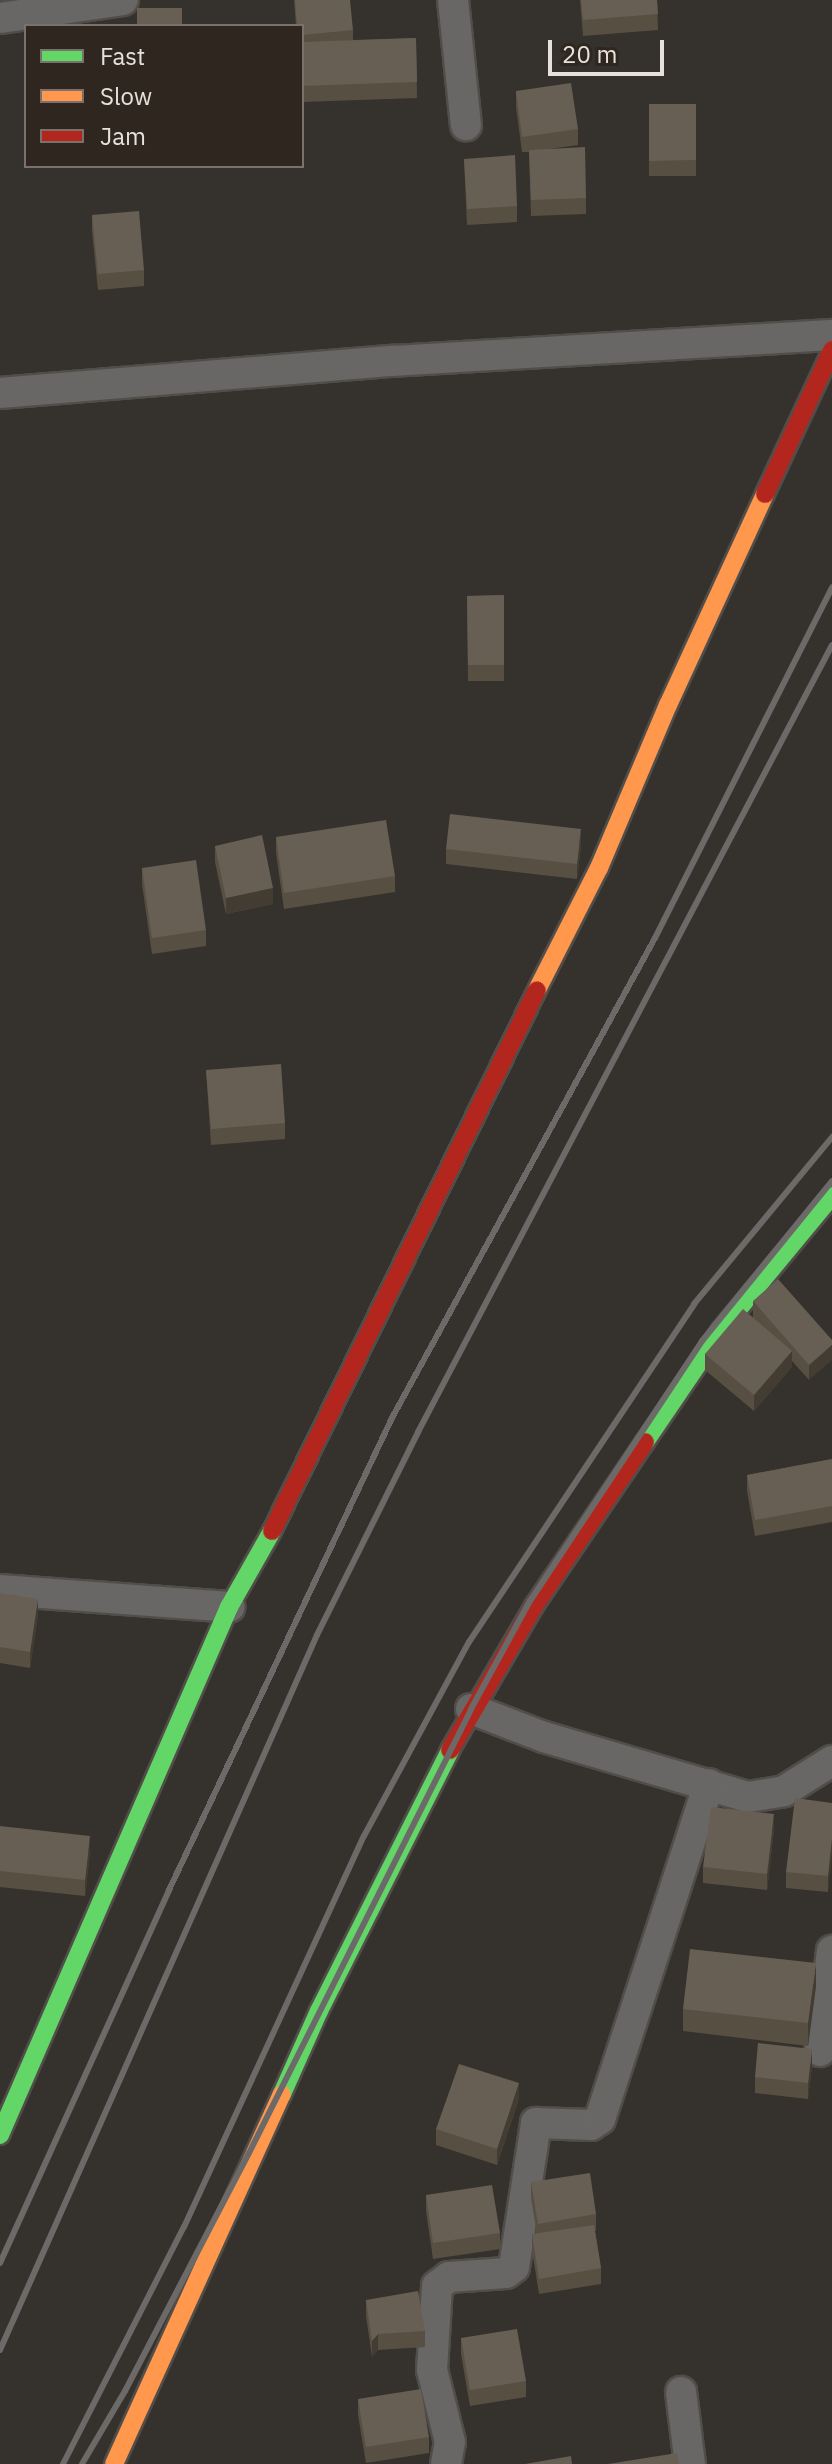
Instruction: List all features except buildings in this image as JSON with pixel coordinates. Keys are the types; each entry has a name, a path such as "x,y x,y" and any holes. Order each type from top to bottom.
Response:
{"street":[{"path":"0,18 123,0"},
{"path":"453,0 466,125"},
{"path":"0,393 393,361 832,335"},
{"path":"0,2135 229,1607 292,1497 521,1021 599,868 668,705 832,350"},
{"path":"114,2464 319,2011 471,1709 534,1606 721,1330 832,1196"},
{"path":"0,1590 229,1607"},
{"path":"471,1709 544,1737 748,1797 784,1791 832,1761"},
{"path":"446,2464 450,2442 432,2370 437,2286 449,2277 506,2273 514,2267 533,2126 540,2122 591,2125 600,2119 709,1784"},
{"path":"820,2051 832,1951"},
{"path":"681,2392 690,2464"}],"railway":[{"path":"0,2263 169,1890 393,1416 655,938 832,587"},
{"path":"0,2350 317,1635 418,1432 832,645"},
{"path":"63,2464 184,2227 364,1836 469,1642 694,1304 832,1137"},
{"path":"82,2464 125,2391 249,2153 471,1709 530,1601 702,1341 832,1181"}],"traffic: fast":[{"path":"645,1442 721,1330 832,1196"},
{"path":"0,2135 229,1607 272,1531"},
{"path":"282,2094 319,2011 450,1750"}],"traffic: slow":[{"path":"537,990 599,868 668,705 765,494"},
{"path":"114,2464 282,2094"}],"traffic: jam":[{"path":"765,494 832,350"},
{"path":"272,1531 537,990"},
{"path":"450,1750 534,1606 645,1442"}]}
